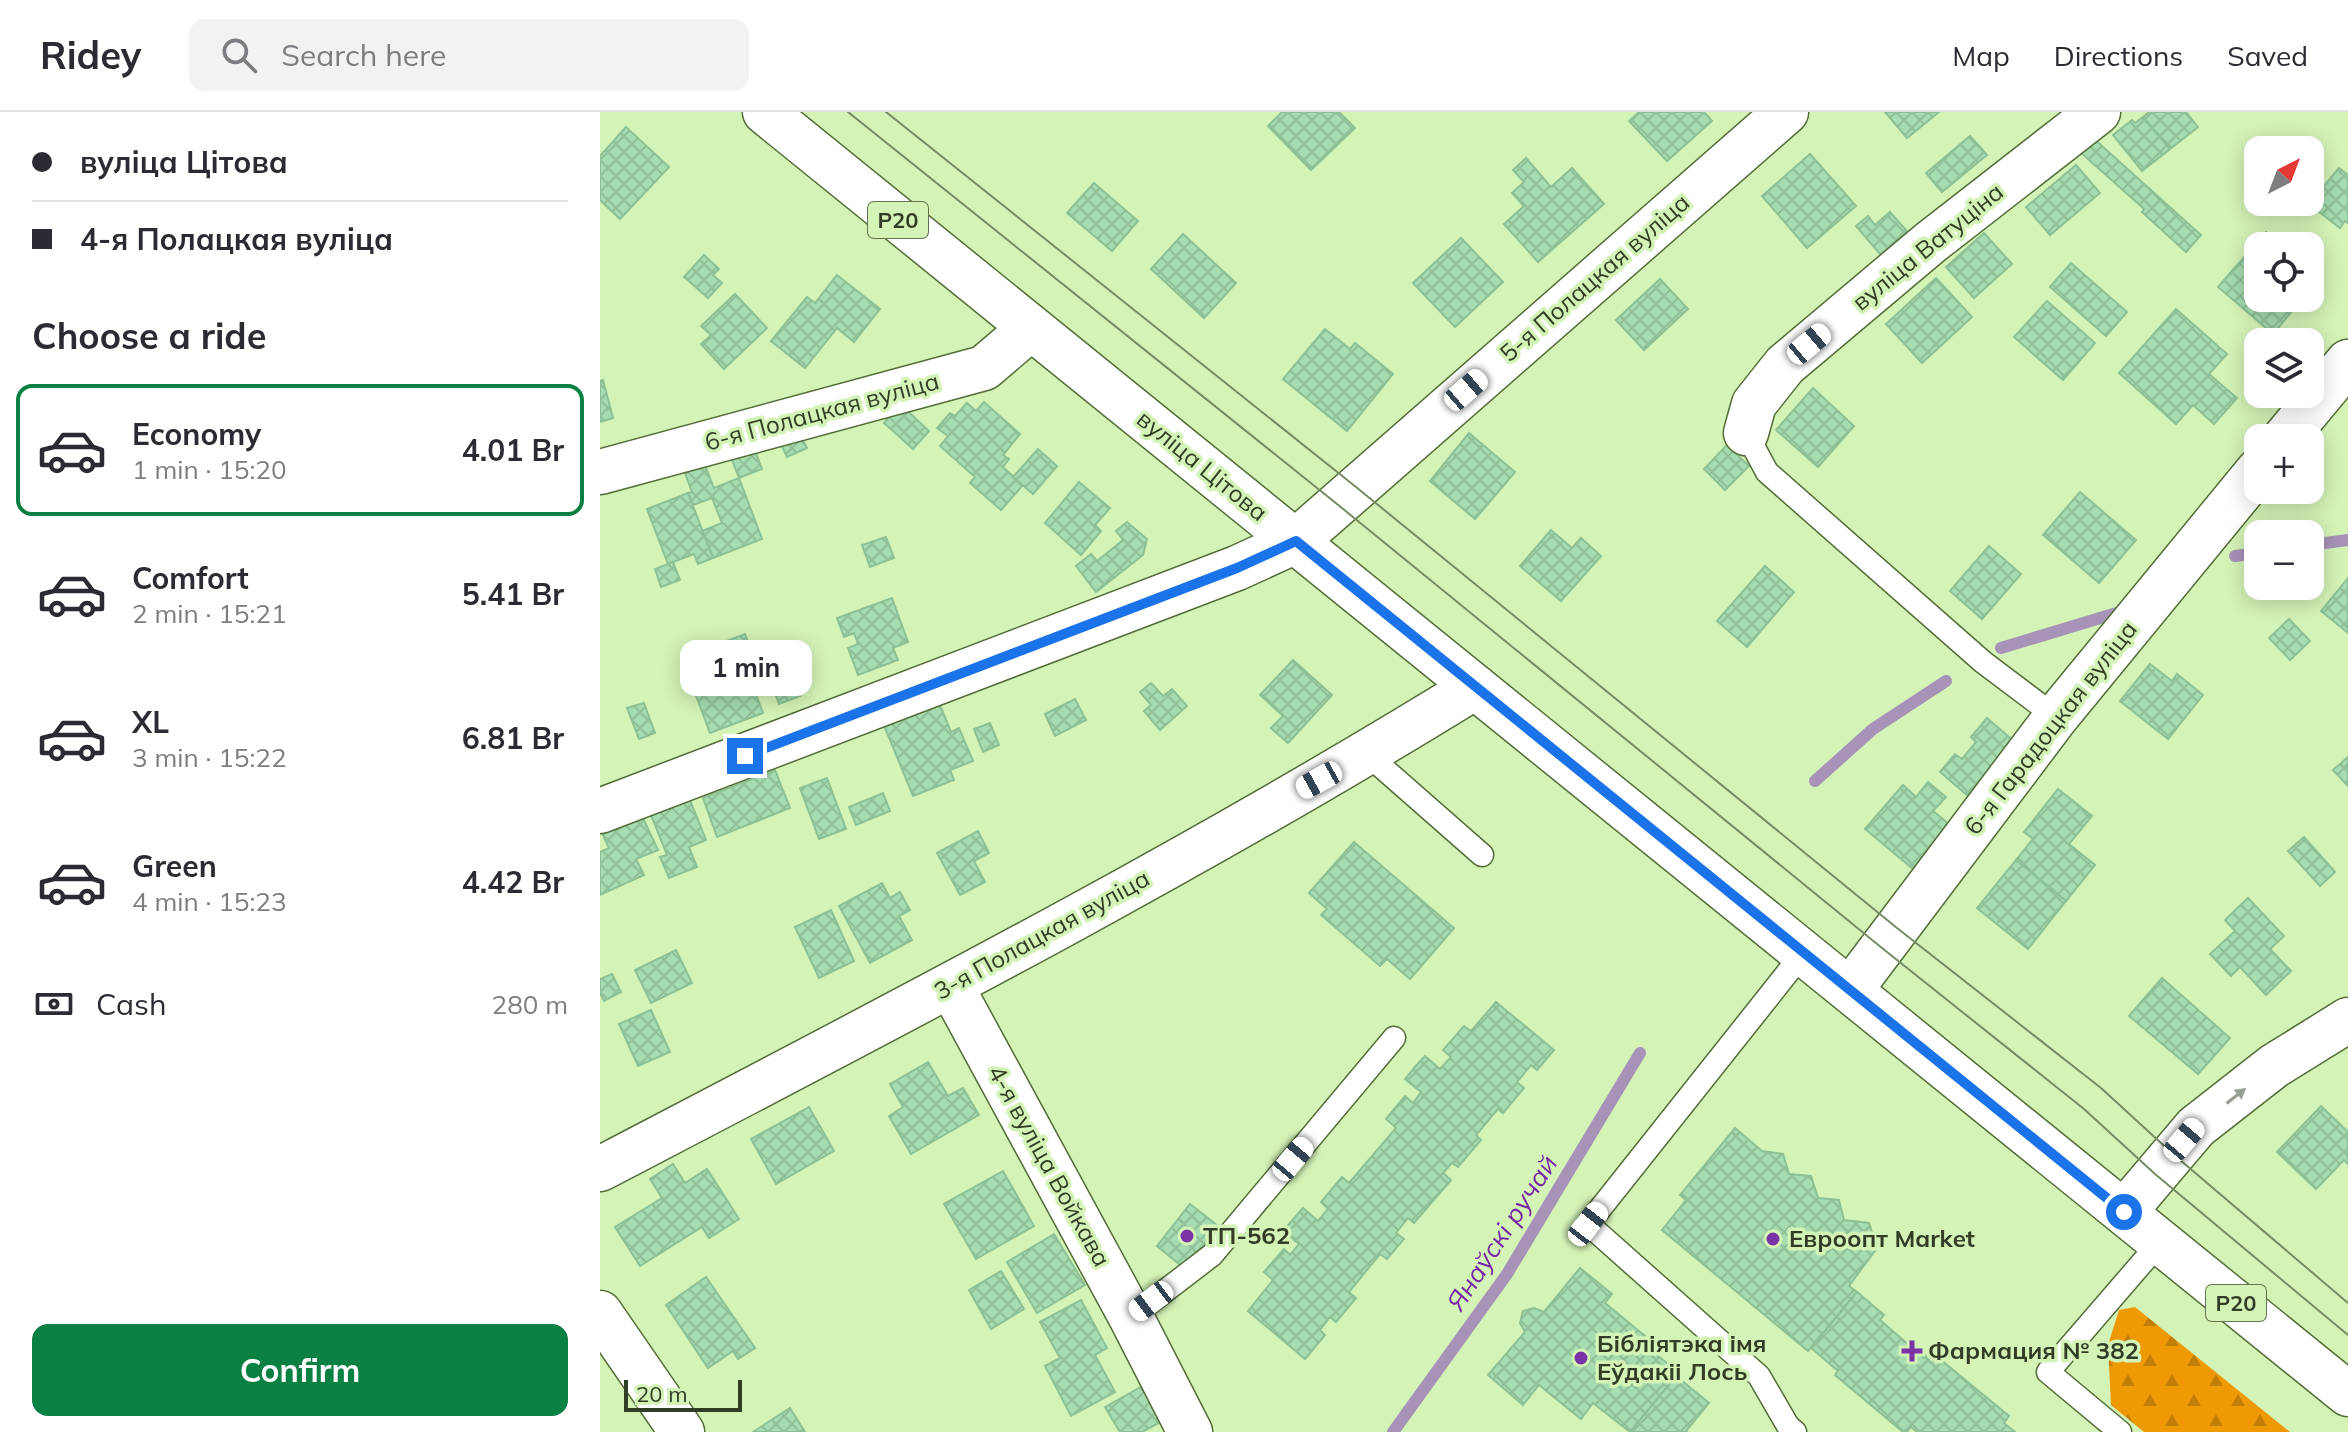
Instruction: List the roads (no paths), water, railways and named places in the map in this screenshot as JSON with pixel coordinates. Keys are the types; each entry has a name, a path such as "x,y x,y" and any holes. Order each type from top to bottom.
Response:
{"street":[{"name":"вуліца Цітова","path":"765,112 2348,1394"},
{"name":"вуліца Ватуціна","path":"1746,433 1754,404 1785,365 1931,242 2098,112"},
{"name":"5-я Полацкая вуліца","path":"600,811 1237,568 1296,541 1775,116"},
{"name":"6-я Полацкая вуліца","path":"600,472 984,368 1031,328"},
{"path":"2297,424 2348,362"},
{"name":"6-я Гарадоцкая вуліца","path":"1851,989 2056,717 2244,488"},
{"name":"3-я Полацкая вуліца","path":"600,1169 951,986 1367,754 1475,687"},
{"name":"4-я вуліца Войкава","path":"951,986 1190,1432"},
{"path":"2124,1212 2196,1127 2274,1066 2348,1020"},
{"path":"600,1313 682,1432"}],"lane":[{"path":"1746,433 1767,472 1983,662 2056,717"},
{"path":"1367,754 1482,855"},
{"path":"1795,1432 1788,1426 1759,1376 1588,1224 1804,952"},
{"path":"1131,1317 1212,1255 1394,1038"},
{"path":"2120,1432 2048,1372 2161,1241"}],"waterway":[{"name":"Янаўскі ручай","path":"2324,543 2348,540"},
{"name":"Янаўскі ручай","path":"2235,556 2244,555"},
{"name":"Янаўскі ручай","path":"2001,648 2120,612"},
{"name":"Янаўскі ручай","path":"1815,781 1873,729 1946,681"},
{"name":"Янаўскі ручай","path":"1393,1432 1507,1274 1640,1053"}],"tram line":[{"path":"848,112 2084,1109 2155,1174 2348,1335"},
{"path":"886,112 1356,487 1897,928 2101,1088 2173,1154 2348,1303"}],"place":[{"name":"ТП-562","path":"1187,1236"},
{"name":"Евроопт Market","path":"1773,1239"},
{"name":"Фармация № 382","path":"1912,1351"},
{"name":"Бібліятэка імя Еўдакіі Лось","path":"1581,1358"}]}
